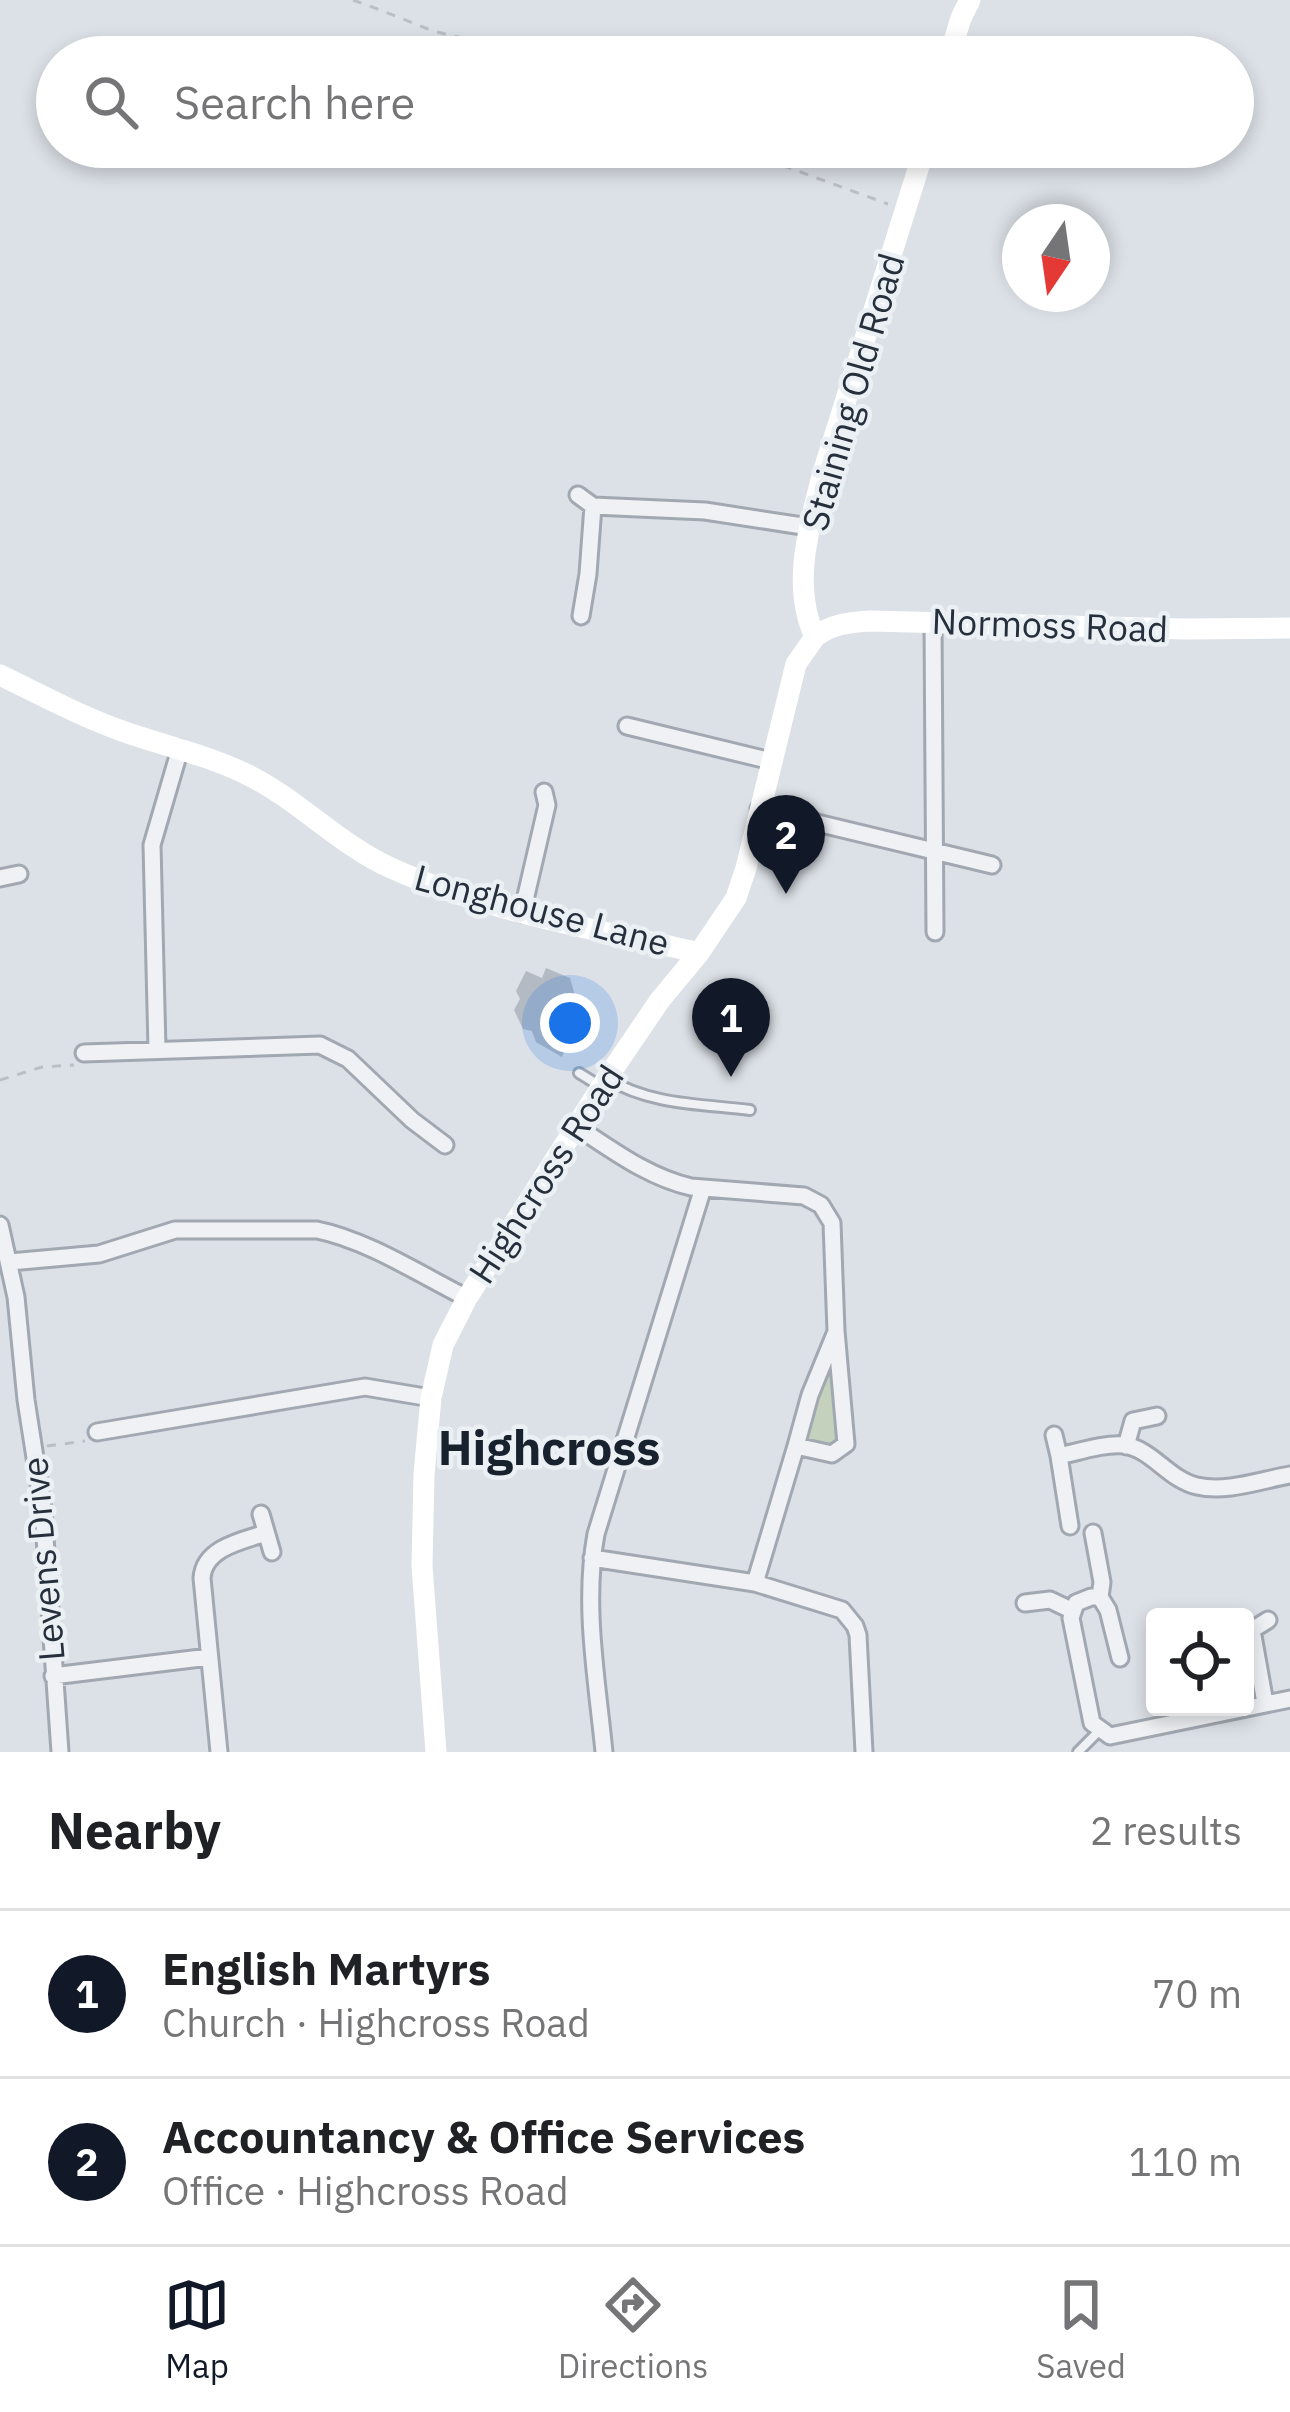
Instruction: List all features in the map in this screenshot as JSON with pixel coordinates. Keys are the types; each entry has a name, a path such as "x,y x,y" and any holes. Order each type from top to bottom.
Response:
{"main road":[{"path":"955,36 970,0"},
{"name":"Staining Old Road","path":"815,638 803,596 809,527 919,168"},
{"name":"Normoss Road","path":"815,638 853,622 1290,628"},
{"name":"Highcross Road","path":"436,1752 422,1566 424,1474 442,1345 466,1298 604,1083 736,898 796,664 815,638"},
{"name":"Longhouse Lane","path":"0,675 109,725 248,776 388,867 523,913 543,928 699,953"}],"street":[{"path":"578,495 593,506 705,511 809,527"},
{"path":"581,616 593,506"},
{"path":"933,622 935,932"},
{"path":"627,726 771,761"},
{"path":"157,1049 152,844 180,748"},
{"path":"523,913 547,805 544,792"},
{"path":"760,809 992,865"},
{"path":"0,878 19,874"},
{"path":"84,1053 320,1045 348,1059 445,1145"},
{"path":"577,1127 650,1173 673,1182 804,1196 820,1205 832,1222 846,1444 832,1454 796,1446"},
{"path":"604,1752 590,1589 596,1534 704,1188"},
{"name":"Levens Drive","path":"0,1225 10,1262 43,1509 60,1752"},
{"path":"10,1262 99,1253 176,1230 317,1230 393,1260 466,1298"},
{"path":"754,1583 824,1355 836,1331"},
{"path":"97,1432 365,1387 431,1398"},
{"path":"1126,1446 1133,1421 1157,1417"},
{"path":"1054,1435 1070,1526"},
{"path":"1059,1456 1118,1444 1202,1487 1290,1475"},
{"path":"261,1514 272,1552"},
{"path":"219,1752 203,1565 211,1554 266,1533"},
{"path":"1093,1533 1102,1582 1100,1597 1120,1658"},
{"path":"592,1558 754,1583 842,1610 858,1636 864,1752"},
{"path":"1071,1610 1081,1600 1100,1597"},
{"path":"1025,1603 1050,1600 1071,1610"},
{"path":"1071,1610 1092,1723 1107,1740 1290,1699"},
{"path":"1254,1626 1268,1620"},
{"path":"1254,1655 1265,1703"},
{"path":"53,1676 209,1657"}],"lane":[{"path":"579,1073 649,1098 750,1110"},
{"path":"1078,1752 1107,1740"}],"path":[{"path":"353,0 455,36"},
{"path":"789,168 906,211"},
{"path":"0,1080 42,1066 79,1064 84,1053"},
{"path":"33,1448 96,1440 97,1432"}],"green space":[{"path":"836,1331 841,1450 796,1446"}],"building":[{"path":"546,968 570,978 580,1014 562,1057 536,1042 514,1010 520,999 516,991 526,971 542,978"}],"place":[{"name":"Accountancy & Office Services","path":"786,894"},
{"name":"English Martyrs","path":"731,1077"}],"district":[{"name":"Highcross","path":"549,1448"}]}
